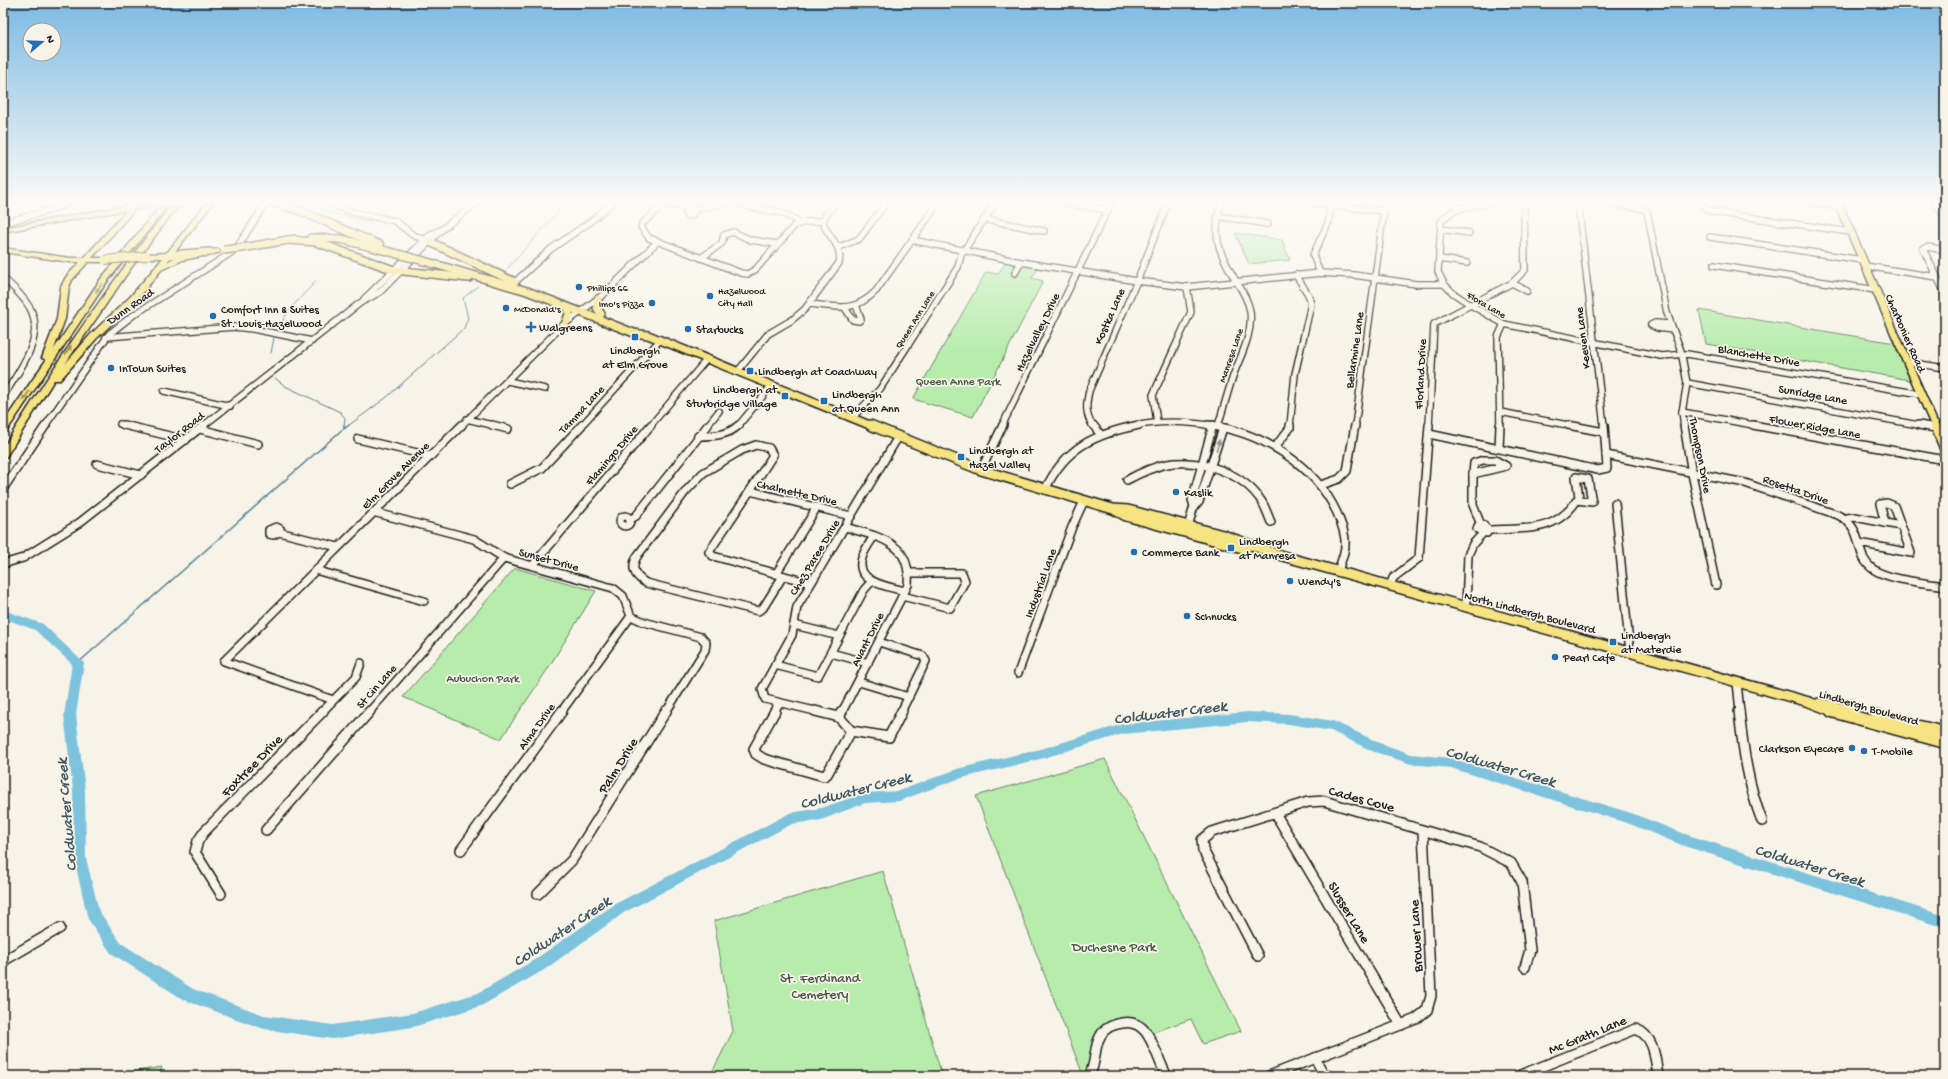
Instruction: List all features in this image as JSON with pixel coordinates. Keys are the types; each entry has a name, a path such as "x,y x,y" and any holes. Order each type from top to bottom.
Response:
{"highway":[{"name":"North Lindbergh Boulevard","path":"27,253 83,261 169,255"},
{"path":"37,380 61,319 65,287 68,279 90,253"},
{"path":"3,430 103,282 126,253"},
{"path":"3,455 101,302 136,253"},
{"path":"33,407 94,336 162,268 174,261 206,253"},
{"path":"146,284 169,255"}],"main road":[{"name":"North Lindbergh Boulevard","path":"169,255 190,253"},
{"path":"348,253 402,272 498,282"},
{"name":"North Lindbergh Boulevard","path":"404,253 514,282 634,333 648,335 981,470 1113,509 1126,516 1187,530 1262,554 1279,555 1775,693"},
{"path":"454,253 514,282"},
{"name":"Charbonier Road","path":"1860,253 1945,449"},
{"name":"North Lindbergh Boulevard","path":"425,259 498,282 568,308 601,314 639,328 648,335"},
{"path":"598,298 597,308 601,314"},
{"path":"566,322 569,314 568,308"},
{"name":"Lindbergh Boulevard","path":"1775,693 1809,702 1828,710 1945,742"},
{"name":"Lindbergh Boulevard","path":"1809,702 1825,703 1945,733"}],"street":[{"name":"Dunn Road","path":"3,489 106,337 116,327 230,253"},
{"name":"Taylor Road","path":"360,303 411,253"},
{"name":"Taylor Road","path":"3,564 23,558 79,523 360,303 380,292 402,272 419,253"},
{"path":"514,282 546,253"},
{"name":"Elm Grove Avenue","path":"333,700 224,661 338,548 372,512 508,381 566,322 598,298 645,253"},
{"path":"688,253 735,271 748,274 756,269 769,253"},
{"path":"701,258 708,253"},
{"path":"738,371 767,335 792,320 810,304 839,263 841,258 840,253"},
{"path":"810,304 845,308 856,305 872,296 902,253"},
{"name":"Queen Ann Lane","path":"852,418 880,389 958,267 964,253"},
{"path":"981,253 1021,262 1137,281 1187,287 1320,273 1354,275 1416,284 1444,284 1438,272 1438,253"},
{"name":"Hazelvalley Drive","path":"981,470 1087,253"},
{"name":"Kostka Lane","path":"1101,435 1092,425 1084,409 1089,391 1148,253"},
{"name":"Manresa Lane","path":"1194,506 1199,502 1211,468 1218,427 1233,376 1249,336 1251,324 1248,303 1220,253"},
{"path":"1314,253 1313,255 1320,273"},
{"name":"Bellarmine Lane","path":"1321,485 1335,481 1344,476 1346,471 1355,424 1378,253"},
{"name":"Florland Drive","path":"1390,586 1393,578 1419,558 1429,434 1434,324 1512,283 1525,270 1525,253"},
{"name":"Keeven Lane","path":"1498,448 1598,470 1605,469 1607,467 1583,253"},
{"name":"Thompson Drive","path":"1653,253 1664,302 1681,355 1687,384 1682,412 1692,474 1716,585"},
{"path":"1807,253 1937,277"},
{"path":"1926,253 1945,293"},
{"path":"1438,258 1467,263"},
{"path":"1014,274 1021,262"},
{"path":"1714,265 1876,290"},
{"path":"1275,447 1290,428 1295,374 1311,304 1309,296 1296,275"},
{"path":"3,278 25,301 34,316 36,328 30,349 3,397"},
{"path":"1512,283 1527,291"},
{"name":"Flora Lane","path":"1444,284 1471,305 1504,324 1593,343"},
{"path":"1158,422 1153,396 1191,312 1187,287"},
{"path":"845,308 853,320 859,321 861,319 856,305"},
{"path":"1429,434 1498,448 1500,412 1498,337 1504,324"},
{"path":"116,327 116,333 120,336"},
{"path":"106,337 234,327 253,329 312,341"},
{"name":"Tamma Lane","path":"510,484 542,468 660,340"},
{"name":"Blanchette Drive","path":"1593,343 1661,356 1687,354 1922,394"},
{"name":"Flamingo Drive","path":"533,565 707,359"},
{"path":"1907,362 1945,368"},
{"path":"508,381 545,389"},
{"name":"Sunridge Lane","path":"1687,384 1935,428"},
{"path":"698,436 720,435 737,428 747,418 772,385"},
{"path":"164,391 230,406"},
{"path":"631,519 636,516 718,411"},
{"path":"1500,412 1604,432"},
{"name":"Flower Ridge Lane","path":"1682,412 1945,460"},
{"path":"468,419 508,429"},
{"path":"1045,490 1053,473 1070,452 1101,435 1133,425 1158,422 1191,422 1248,435 1275,447 1301,464 1321,485 1337,513 1345,543 1338,572"},
{"path":"120,424 186,440"},
{"name":"Manresa Lane","path":"1187,530 1194,506 1192,500 1201,466 1218,427"},
{"path":"200,429 258,444"},
{"name":"Chez Paree Drive","path":"779,703 765,699 762,695 762,689 792,635 797,607 898,437"},
{"path":"358,439 430,456"},
{"path":"750,491 773,454 769,448 756,445 742,450 703,473 686,491 633,562 633,571 636,576 646,583 758,611 763,608 817,508"},
{"name":"Rosetta Drive","path":"1606,456 1756,486 1847,518 1855,517 1901,526"},
{"path":"97,464 141,475"},
{"path":"1127,480 1138,472 1173,464 1201,466 1221,470 1239,479 1251,488 1268,510 1271,522"},
{"path":"1472,474 1473,505 1484,529"},
{"name":"Chalmette Drive","path":"810,584 709,554 750,491 851,516"},
{"path":"1484,529 1542,527 1560,519 1577,500"},
{"name":"Industrial Lane","path":"1018,673 1072,527 1084,501"},
{"path":"1615,503 1630,653"},
{"path":"1859,543 1911,553 1894,506 1884,503 1880,504 1885,523"},
{"name":"Sunset Drive","path":"372,512 474,539 482,543 493,554 504,558 613,588 624,596 631,616"},
{"path":"1847,518 1853,524 1864,560 1876,571 1945,586"},
{"path":"845,528 874,536 886,540 899,549 906,560 910,573 962,573 965,581 950,608 903,594 871,582 863,571 861,559 874,536"},
{"path":"1466,607 1468,555 1473,544 1484,529"},
{"path":"279,532 338,548"},
{"name":"St Cin Lane","path":"266,830 504,558"},
{"path":"315,570 424,601"},
{"name":"Avant Drive","path":"839,717 859,682 903,594 910,573"},
{"path":"775,665 818,676 864,590 871,582"},
{"name":"Palm Drive","path":"538,894 572,860 705,650 706,642 701,637 637,620 631,616"},
{"name":"Alma Drive","path":"461,850 631,616"},
{"path":"794,625 839,636"},
{"path":"851,731 827,774 824,776 764,759 756,754 754,748 779,703 839,717 851,731 889,737 926,661 923,656 879,642"},
{"path":"831,652 868,663"},
{"name":"Foxtree Drive","path":"221,894 195,852 198,841 204,832 356,677 361,662"},
{"path":"859,682 909,697"},
{"path":"1737,682 1744,751 1754,804 1762,821"},
{"name":"Cades Cove","path":"1258,956 1202,850 1202,840 1212,832 1308,802 1324,801 1480,847 1511,863 1522,882 1530,950 1525,967"},
{"name":"Slusser Lane","path":"1275,813 1401,1025"},
{"name":"Brower Lane","path":"1269,1076 1416,1019 1426,1010 1431,996 1424,831"},
{"path":"3,961 60,928"},
{"path":"1089,1076 1093,1070 1097,1042 1102,1033 1114,1024 1132,1022 1140,1025 1148,1034 1160,1066 1167,1076"},
{"name":"Mc Grath Lane","path":"1518,1076 1636,1029 1647,1034 1651,1039 1658,1076"},
{"path":"1315,1058 1324,1075"}],"green space":[{"path":"1244,253 1287,253 1290,260 1249,264"},
{"name":"Queen Anne Park","path":"1007,260 1040,265 1032,278 1043,281 973,417 913,399 986,272 998,274"},
{"path":"1699,310 1895,343 1910,380 1706,344"},
{"name":"Aubuchon Park","path":"515,568 596,591 547,670 501,739 403,697"},
{"name":"Duchesne Park","path":"1105,759 1241,1031 1203,1044 1191,1019 1148,1034 1132,1021 1102,1033 1093,1070 1083,1075 976,796"},
{"name":"St. Ferdinand Cemetery","path":"883,871 942,1076 710,1076 733,1031 714,921"},
{"path":"162,1067 159,1076 116,1076 117,1074"}],"waterway":[{"path":"507,269 521,253"},
{"path":"277,330 289,310 316,281"},
{"path":"348,426 387,397 464,328 468,318 463,298 478,286"},
{"path":"271,353 274,338"},
{"path":"275,378 285,386 340,412 345,418 344,426"},
{"path":"344,429 349,425"},
{"path":"78,663 344,428 344,426"},
{"name":"Coldwater Creek","path":"3,614 39,627 78,663 70,715 79,790 80,858 93,914 116,948 189,995 264,1022 332,1032 413,1020 481,999 539,965 620,908 790,819 821,814 865,798 899,796 957,774 1044,753 1123,729 1248,717 1289,719 1333,726 1376,747 1411,759 1451,763 1631,819 1684,840 1945,922"}],"place":[{"name":"Phillips 66","path":"579,287"},
{"name":"Hazelwood City Hall","path":"710,296"},
{"name":"Imo's Pizza","path":"652,303"},
{"name":"McDonald's","path":"506,308"},
{"name":"Comfort Inn & Suites St. Louis-Hazelwood","path":"213,316"},
{"name":"Walgreens","path":"531,327"},
{"name":"Starbucks","path":"688,329"},
{"name":"Lindbergh at Elm Grove","path":"635,337"},
{"name":"InTown Suites","path":"111,368"},
{"name":"Lindbergh at Coachway","path":"750,371"},
{"name":"Lindbergh at Sturbridge Village","path":"785,396"},
{"name":"Lindbergh at Queen Ann","path":"824,401"},
{"name":"Lindbergh at Hazel Valley","path":"961,457"},
{"name":"Kaslik","path":"1176,492"},
{"name":"Lindbergh at Manresa","path":"1231,548"},
{"name":"Commerce Bank","path":"1134,552"},
{"name":"Wendy's","path":"1290,581"},
{"name":"Schnucks","path":"1187,616"},
{"name":"Lindbergh at Materdie","path":"1613,642"},
{"name":"Pearl Cafe","path":"1555,657"},
{"name":"Clarkson Eyecare","path":"1852,748"},
{"name":"T-Mobile","path":"1864,751"}]}
